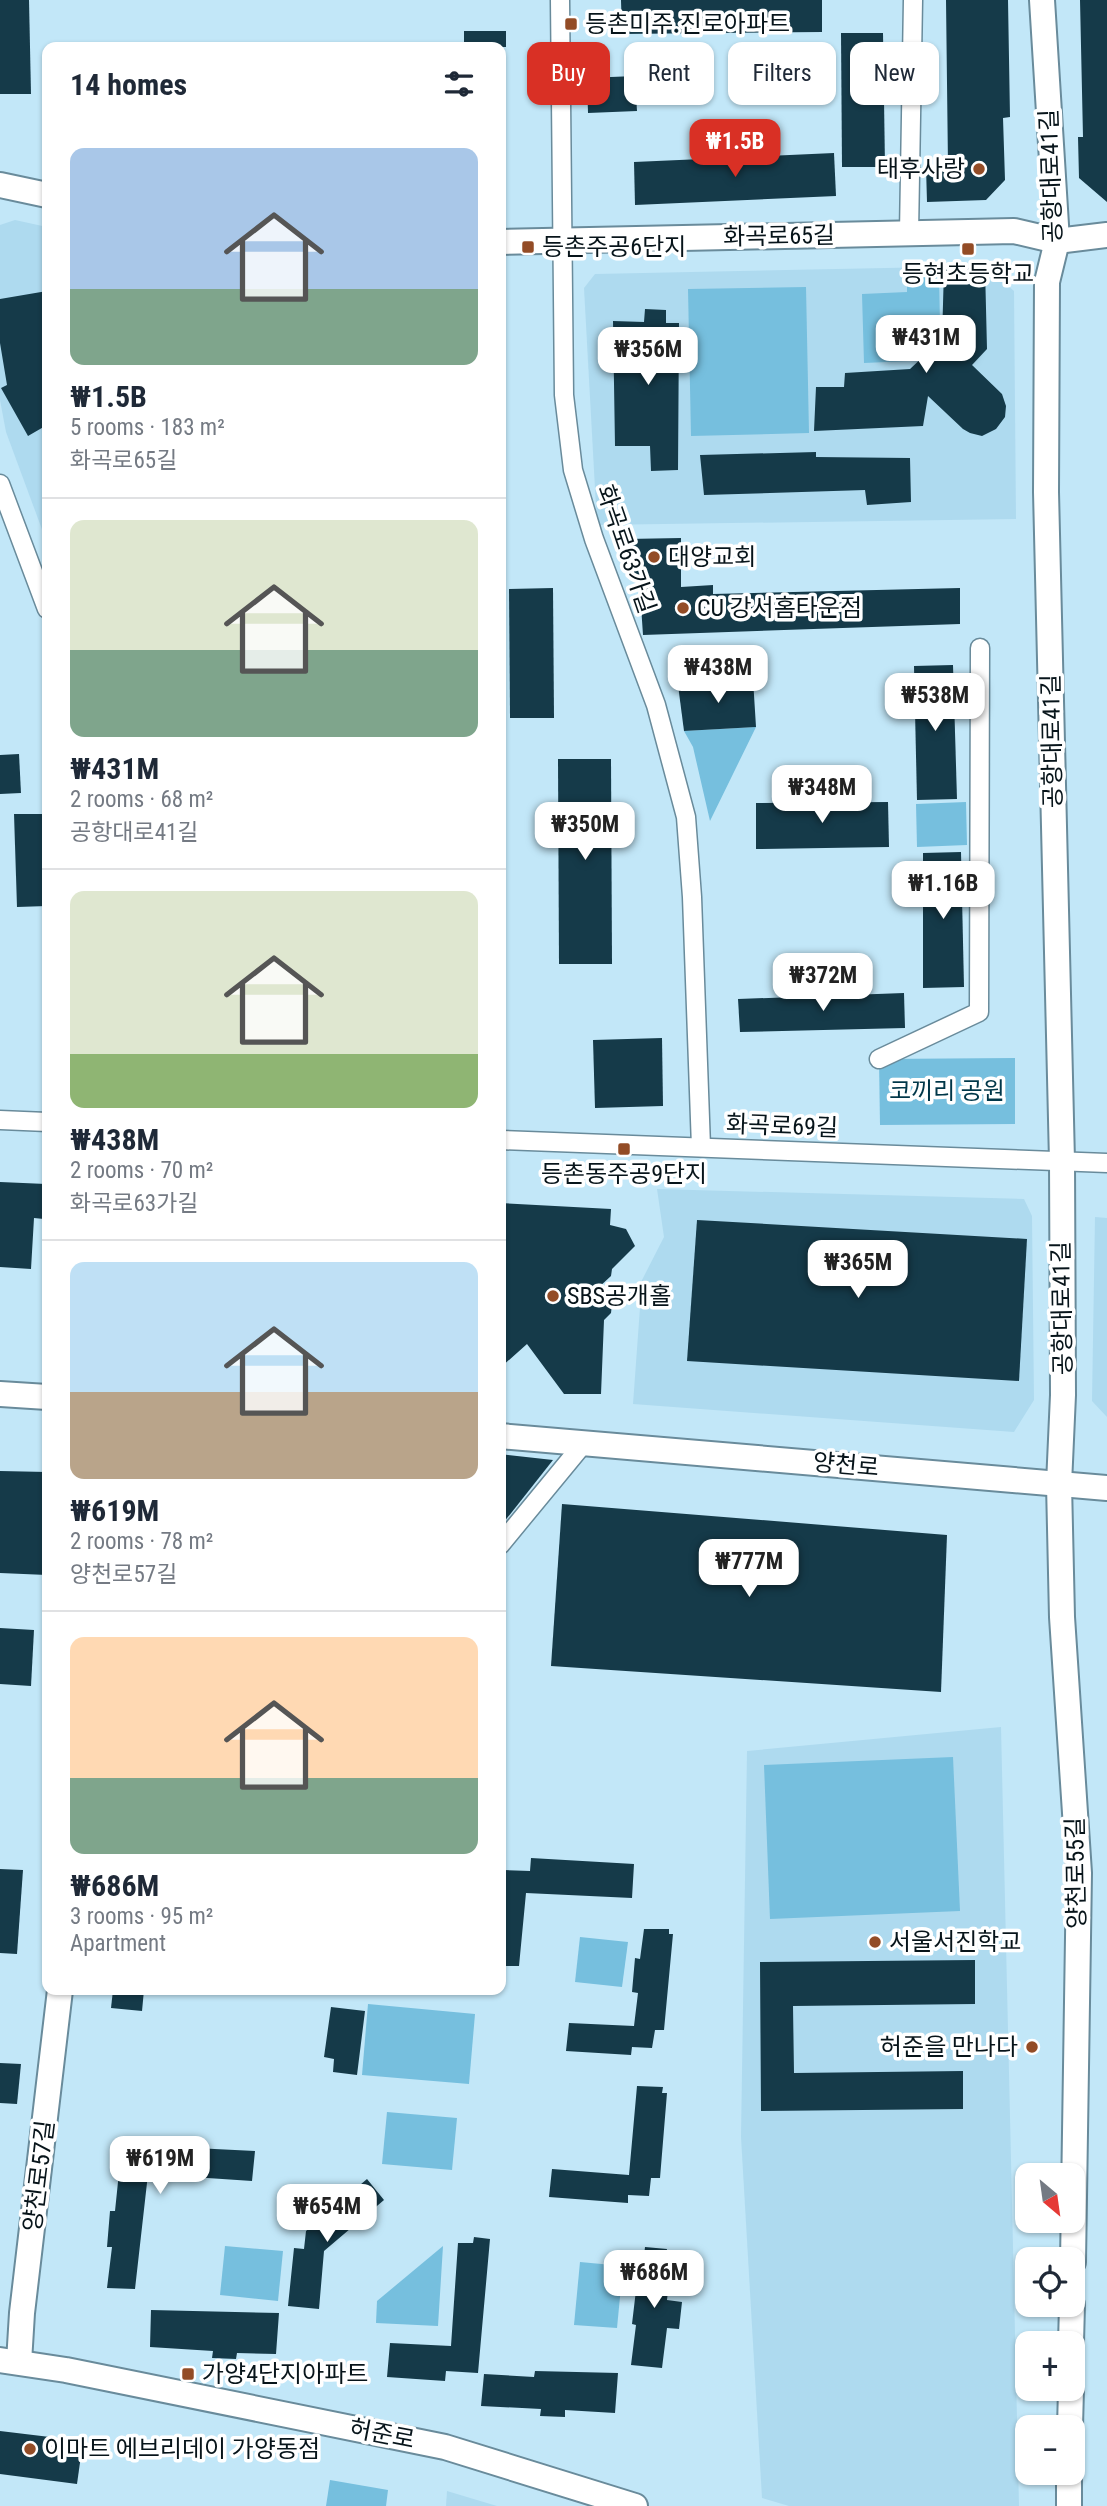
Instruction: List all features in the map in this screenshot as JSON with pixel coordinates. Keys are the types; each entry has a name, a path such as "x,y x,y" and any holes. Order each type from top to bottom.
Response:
{"street":[{"name":"화곡로63가길","path":"560,0 564,394 573,470 594,539 656,705 686,817 692,897 701,1147"},
{"path":"909,233 913,0"},
{"name":"공항대로41길","path":"1042,0 1057,241 1046,282 1046,492 1062,1161 1063,1395 1059,1484"},
{"path":"0,185 42,194"},
{"name":"화곡로65길","path":"506,242 1014,231 1057,241 1107,235"},
{"path":"0,484 42,596"},
{"path":"880,1059 979,1012 980,648"},
{"path":"0,1120 42,1122"},
{"name":"화곡로69길","path":"506,1140 1107,1163"},
{"path":"0,1394 42,1397"},
{"name":"양천로","path":"506,1436 1107,1488"},
{"path":"506,1538 584,1443"},
{"name":"양천로55길","path":"1059,1484 1062,1617 1079,1873 1073,2247"},
{"name":"양천로57길","path":"10,2361 22,2313 59,1995"},
{"name":"허준로","path":"10,2361 445,2447 635,2506"},
{"path":"1069,2485 1069,2506"}],"shaded area":[{"path":"15,220 42,226 42,529 6,432 0,400 0,225"},
{"path":"985,266 1014,291 1016,519 597,525 584,288 595,274"},
{"path":"657,1189 1024,1199 1032,1216 1034,1400 1014,1432 633,1404 642,1280 664,1237"},
{"path":"1095,1217 1107,1218 1107,1417 1092,1401"},
{"path":"1001,1727 1017,2415 1015,2485 1019,2485 1019,2506 789,2506 762,2498 741,2137 747,1751"},
{"path":"447,2491 497,2506 446,2506"}],"green space":[{"path":"939,276 940,325 908,326 909,361 864,363 862,294 907,292 907,277"},
{"path":"806,287 809,433 691,436 688,289"},
{"path":"756,727 710,821 693,747 684,731"},
{"path":"966,802 967,845 917,847 916,804"},
{"name":"코끼리 공원","path":"1015,1058 1015,1124 880,1125 879,1059"},
{"path":"953,1757 960,1911 770,1919 764,1765"},
{"path":"580,1937 628,1942 622,1987 575,1982"},
{"path":"368,2004 475,2014 469,2084 362,2075"},
{"path":"387,2112 457,2118 452,2170 382,2164"},
{"path":"225,2246 283,2251 278,2301 220,2295"},
{"path":"443,2246 438,2326 376,2323 377,2301"},
{"path":"580,2262 623,2266 617,2328 574,2325"},
{"path":"330,2480 388,2490 386,2506 326,2506"}],"building":[{"path":"0,0 29,0 31,94 0,94"},
{"path":"621,0 822,0 822,32 622,34"},
{"path":"946,0 1008,0 1010,117 1003,118 1005,180 986,200 927,202 926,167 948,166"},
{"path":"1080,0 1107,0 1107,202 1079,178 1078,137 1083,137"},
{"path":"464,31 506,31 506,42 464,42"},
{"path":"841,33 883,33 883,42 850,42 850,105 884,105 885,167 842,167"},
{"path":"624,76 624,105 637,105 637,111 588,113 588,105 610,105 610,77"},
{"path":"834,153 836,196 635,205 634,162"},
{"path":"985,268 987,349 972,365 1002,394 1006,406 1005,417 996,429 982,436 970,433 928,396 923,426 814,431 816,387 844,387 845,373 910,369 942,339 944,269"},
{"path":"42,292 42,428 28,436 1,388 7,385 0,343 0,299"},
{"path":"645,309 666,310 666,323 679,323 678,470 651,471 650,446 615,446 613,321 644,322"},
{"path":"816,452 816,457 910,458 911,502 867,505 865,490 704,495 700,455"},
{"path":"681,538 681,587 713,585 713,594 960,588 960,624 643,635 639,576 628,576 627,539"},
{"path":"553,588 554,718 510,718 509,589"},
{"path":"953,665 957,799 917,800 914,666"},
{"path":"753,679 756,727 684,731 678,685"},
{"path":"19,754 21,793 0,794 0,755"},
{"path":"558,759 611,759 612,964 559,964"},
{"path":"888,802 889,847 756,849 756,803"},
{"path":"14,814 42,814 42,906 17,907"},
{"path":"961,852 964,987 923,988 923,853"},
{"path":"904,993 905,1028 740,1032 738,999"},
{"path":"662,1038 663,1106 595,1108 593,1040"},
{"path":"0,1182 42,1184 42,1219 34,1218 31,1269 0,1267"},
{"name":"SBS공개홀","path":"506,1203 611,1209 610,1225 626,1229 635,1246 598,1288 612,1304 611,1313 604,1320 601,1394 564,1394 527,1344 506,1363"},
{"path":"697,1220 1027,1239 1019,1381 687,1361"},
{"path":"506,1455 553,1460 506,1519"},
{"path":"0,1471 42,1472 42,1575 0,1573"},
{"path":"562,1504 947,1535 941,1692 551,1666"},
{"path":"0,1628 34,1630 31,1686 0,1684"},
{"path":"531,1858 634,1864 632,1898 526,1893 519,1966 506,1966 506,1870 530,1871"},
{"path":"0,1869 23,1870 17,1954 0,1953"},
{"path":"644,1929 669,1929 669,1934 673,1934 664,2030 655,2030 652,2048 632,2047 631,2055 566,2051 569,2023 634,2026 638,1993 632,1992 635,1958 640,1959"},
{"path":"975,1960 975,2004 793,2006 794,2073 963,2071 963,2109 761,2111 760,1962"},
{"path":"112,1995 144,1995 142,2011 111,2008"},
{"path":"331,2007 365,2011 357,2075 333,2072 334,2059 324,2057"},
{"path":"0,2063 21,2064 17,2104 0,2103"},
{"path":"637,2086 663,2087 662,2093 667,2093 660,2178 651,2178 649,2196 628,2195 628,2203 549,2197 552,2169 629,2175"},
{"path":"154,2146 255,2151 252,2181 148,2174 135,2289 107,2288 112,2247 107,2247 110,2211 115,2211 121,2153 154,2156"},
{"path":"367,2179 384,2200 324,2251 319,2309 288,2306 294,2248 304,2249 306,2231"},
{"path":"474,2237 490,2239 478,2373 446,2371 445,2381 387,2377 390,2343 451,2346 458,2243 473,2243"},
{"path":"645,2247 667,2249 666,2254 672,2254 667,2300 682,2302 679,2329 667,2328 662,2368 631,2365 636,2325 632,2324 636,2290 640,2291"},
{"path":"151,2310 279,2313 276,2354 237,2353 236,2359 212,2358 213,2351 150,2347"},
{"path":"535,2371 618,2373 615,2413 565,2410 565,2417 540,2416 541,2409 481,2406 484,2374 534,2377"},
{"path":"0,2431 83,2441 77,2484 0,2474"}],"place":[{"name":"등촌미주.진로아파트","path":"571,24"},
{"name":"태후사랑","path":"979,169"},
{"name":"등촌주공6단지","path":"528,247"},
{"name":"등현초등학교","path":"968,249"},
{"name":"대양교회","path":"654,557"},
{"name":"CU 강서홈타운점","path":"683,608"},
{"name":"등촌동주공9단지","path":"624,1149"},
{"name":"SBS공개홀","path":"553,1296"},
{"name":"서울서진학교","path":"875,1942"},
{"name":"허준을 만나다","path":"1032,2047"},
{"name":"가양4단지아파트","path":"188,2374"},
{"name":"이마트 에브리데이 가양동점","path":"30,2449"}]}
